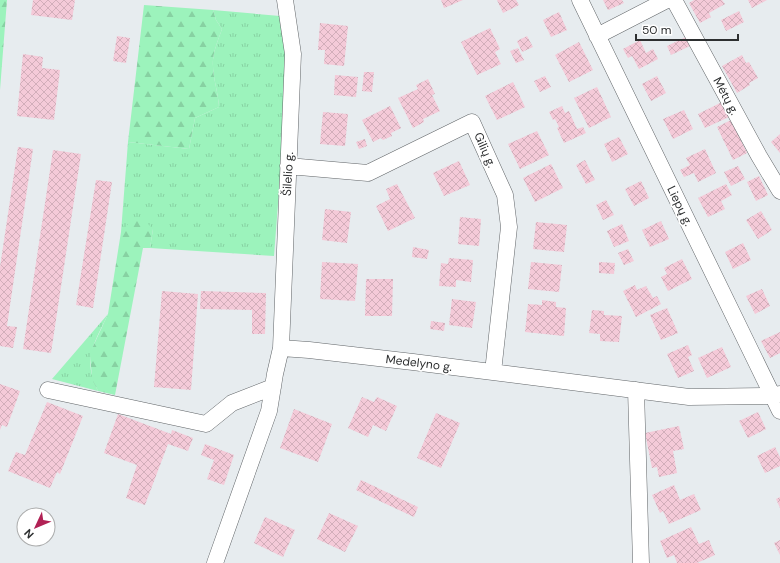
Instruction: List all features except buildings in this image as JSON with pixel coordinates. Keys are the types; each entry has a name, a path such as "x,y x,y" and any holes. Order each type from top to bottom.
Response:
{"street":[{"name":"Šilelio g.","path":"281,348 293,54 284,0"},
{"name":"Liepų g.","path":"580,0 776,395 780,411"},
{"path":"597,36 667,0"},
{"name":"Mėtų g.","path":"674,0 759,156 780,191"},
{"name":"Gilių g.","path":"288,166 368,173 472,122 505,195 509,227 494,372"},
{"path":"215,563 269,411 281,348"},
{"name":"Medelyno g.","path":"281,348 316,350 689,397 776,395"},
{"path":"48,390 206,424 232,403 273,387"},
{"path":"636,390 641,563"}],"green space":[{"path":"0,0 7,0 0,90"},
{"path":"144,5 213,10 216,20 222,29 215,48 213,60 213,72 219,107 195,118 189,149 128,142"},
{"path":"213,10 280,16 288,74 274,256 150,248 153,229 121,232 128,142 189,149 195,118 219,107 213,72 213,60 215,48 222,29 216,20"},
{"path":"142,218 153,229 150,248 143,248 115,395 98,391 92,379 90,353 108,314 121,232 131,221"},
{"path":"108,314 94,343 90,360 93,380 98,391 52,379"}]}
